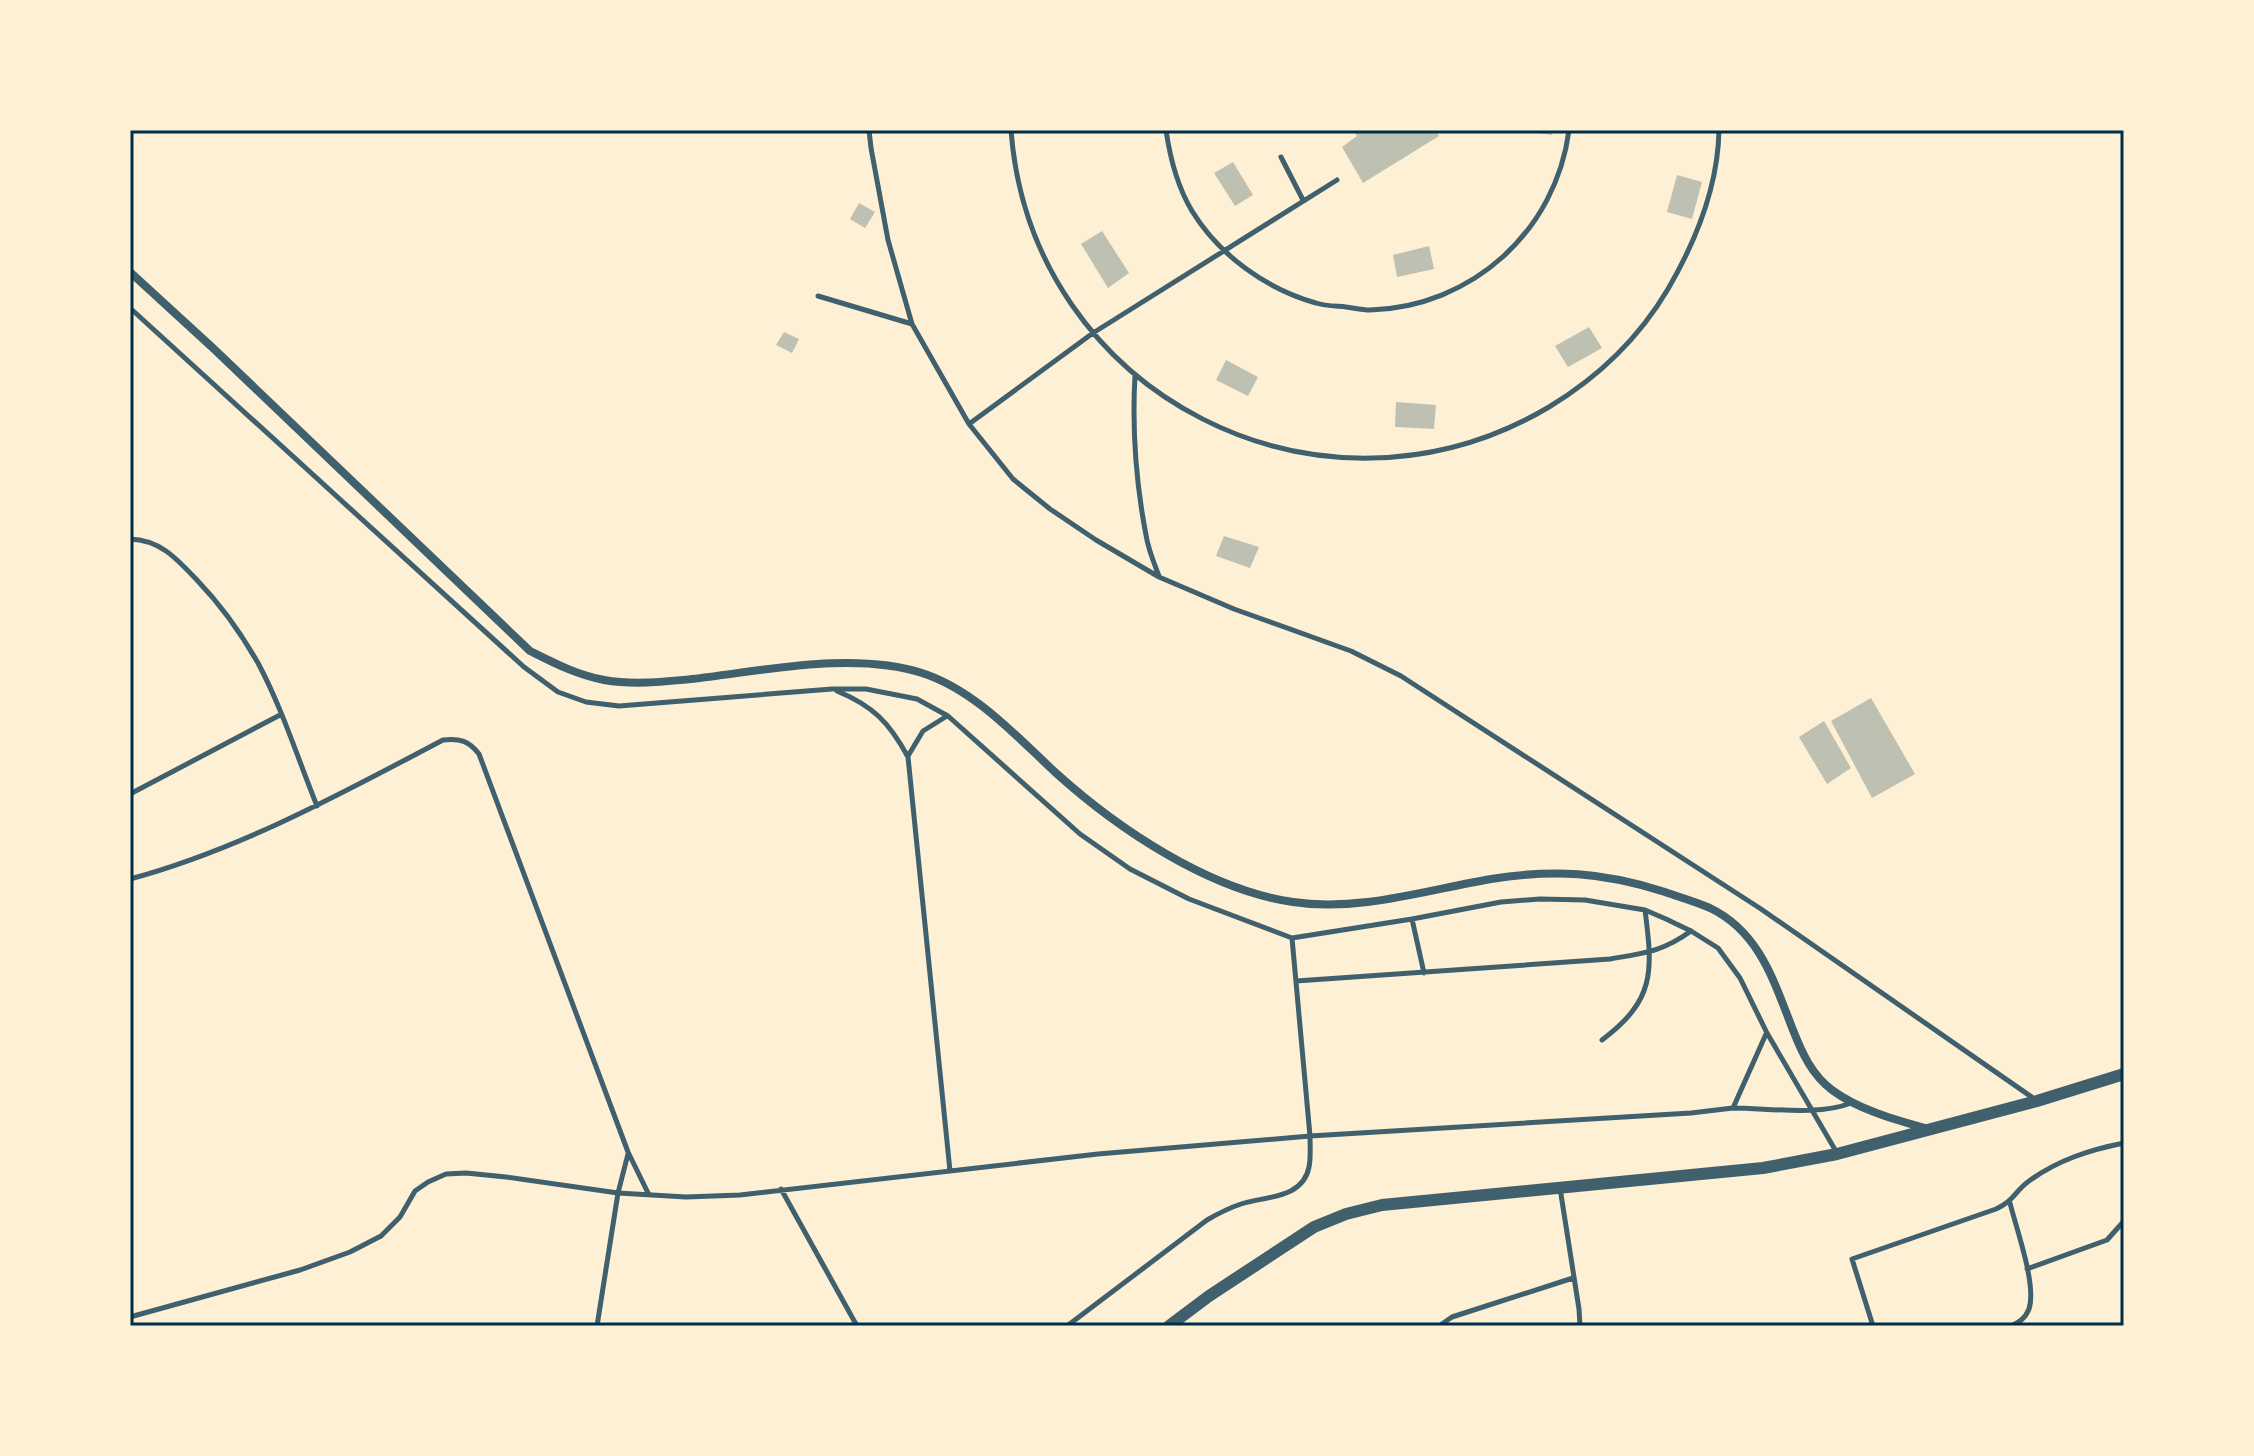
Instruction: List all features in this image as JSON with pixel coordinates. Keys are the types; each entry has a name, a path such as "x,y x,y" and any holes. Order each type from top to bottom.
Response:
{"street":[{"path":"130,272 530,651 569,671 603,680 642,684 841,662 885,664 925,674 964,694 1083,797 1136,835 1190,866 1246,891 1290,902 1328,906 1536,874 1578,874 1623,879 1666,893 1711,909 1738,926 1757,947 1799,1047 1813,1071 1832,1090 1886,1117 1929,1129"},
{"path":"1169,1326 1278,1249 1314,1227 1346,1214 1382,1205 1763,1168 1837,1154 2037,1101 2124,1074"}],"lane":[{"path":"869,130 888,240 912,324 969,424 1013,479 1085,533 1159,577 1234,609 1351,651 1401,676 1761,909 2037,1101"},
{"path":"1011,130 1013,161 1029,223 1056,281 1093,333 1135,375 1183,409 1236,435 1292,452 1351,459 1410,456 1468,444 1523,422 1573,392 1618,354 1656,309 1686,259 1707,204 1719,146 1719,130"},
{"path":"1166,130 1170,161 1191,210 1224,252 1267,284 1317,303 1369,310 1422,302 1471,281 1514,248 1545,206 1565,157 1569,130"},
{"path":"1281,157 1303,200"},
{"path":"969,424 1093,333 1337,180"},
{"path":"818,296 912,324"},
{"path":"130,308 524,667 558,692 586,702 619,706 832,689 866,689 917,699 948,716 1080,834 1130,869 1189,899 1292,938 1501,902 1585,900 1645,910 1691,931 1718,948 1740,978 1767,1033 1837,1154"},
{"path":"1135,375 1133,409 1141,501 1146,538 1159,577"},
{"path":"130,539 158,544 175,557 208,591 238,631 259,665 317,806"},
{"path":"832,689 874,710 895,733 908,757 950,1171"},
{"path":"130,794 280,715"},
{"path":"908,757 923,731 948,716"},
{"path":"130,879 228,846 317,806 443,740 464,740 479,754 628,1152 649,1195"},
{"path":"1602,1040 1622,1025 1639,1004 1648,982 1650,952 1645,910"},
{"path":"1412,919 1424,973"},
{"path":"1296,981 1610,959 1672,945 1691,931"},
{"path":"1067,1326 1207,1220 1245,1202 1292,1191 1303,1181 1309,1169 1310,1136 1292,938"},
{"path":"1733,1108 1767,1033"},
{"path":"130,1317 300,1270 350,1252 381,1236 400,1217 415,1191 446,1174 506,1177 618,1193 727,1196 1098,1154 1310,1136 1733,1108 1812,1111 1836,1109 1854,1102"},
{"path":"1873,1326 1852,1259 1958,1224 2010,1203 2025,1184 2052,1166 2089,1151 2123,1144 2124,1151"},
{"path":"597,1326 618,1193 628,1152"},
{"path":"1560,1187 1580,1326"},
{"path":"781,1189 857,1326"},
{"path":"2010,1203 2027,1269 2031,1299 2028,1312 2011,1326"},
{"path":"2027,1269 2107,1240 2124,1221"},
{"path":"1439,1326 1452,1317 1573,1278"}],"building":[{"path":"1353,130 1436,130 1439,136 1363,183 1342,147 1357,136"},
{"path":"1552,130 1552,135 1530,132"},
{"path":"1233,162 1253,195 1235,206 1214,173"},
{"path":"1677,175 1702,182 1692,219 1667,212"},
{"path":"859,203 875,212 865,228 850,219"},
{"path":"1102,231 1129,273 1108,288 1081,244"},
{"path":"1429,246 1434,269 1397,277 1393,255"},
{"path":"1589,327 1602,348 1568,367 1555,346"},
{"path":"784,332 799,339 792,353 776,345"},
{"path":"1226,360 1258,377 1248,396 1216,380"},
{"path":"1396,402 1436,405 1434,429 1395,427"},
{"path":"1224,536 1259,547 1250,568 1216,556"},
{"path":"1871,698 1915,774 1872,798 1831,721"},
{"path":"1824,721 1851,768 1827,784 1799,737"}]}
